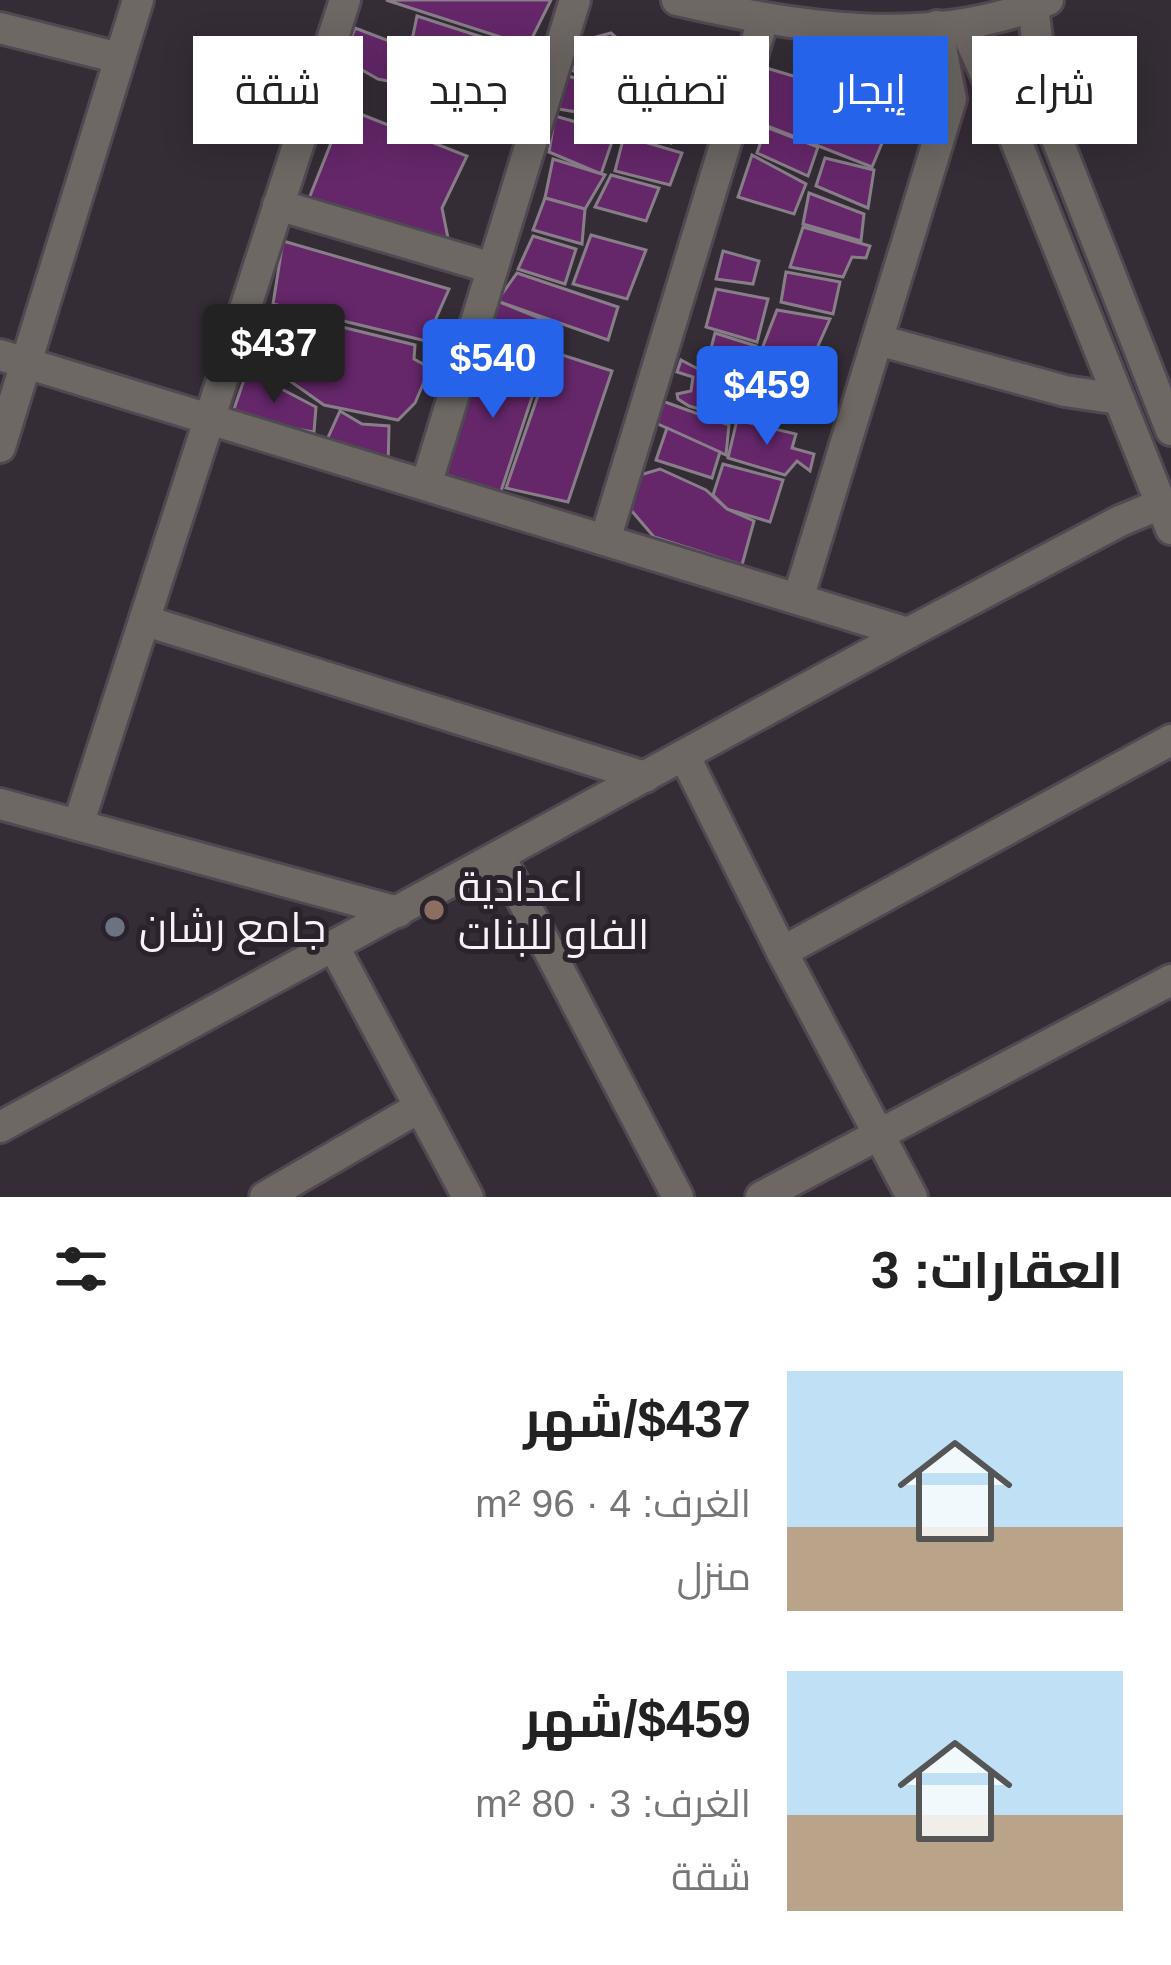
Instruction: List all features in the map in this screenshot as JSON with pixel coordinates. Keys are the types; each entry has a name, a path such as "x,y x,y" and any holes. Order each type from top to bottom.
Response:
{"street":[{"path":"0,447 13,359 138,0"},
{"path":"78,825 345,0"},
{"path":"426,485 575,0"},
{"path":"676,0 763,20 849,30 950,25 1041,3 1046,111 1171,430"},
{"path":"604,540 763,20"},
{"path":"798,599 951,99 950,25"},
{"path":"0,1126 1120,521 1166,516 1014,136 950,25"},
{"path":"0,28 119,58"},
{"path":"278,205 493,268"},
{"path":"878,340 1066,391 1119,399"},
{"path":"13,359 908,633"},
{"path":"146,621 644,777"},
{"path":"782,952 1171,740"},
{"path":"684,755 912,1197"},
{"path":"0,804 398,913"},
{"path":"500,857 678,1197"},
{"path":"334,947 468,1197"},
{"path":"761,1197 1171,980"},
{"path":"265,1197 420,1107"}],"building":[{"path":"386,0 551,0 533,36 497,36"},
{"path":"417,16 479,36 413,36"},
{"path":"355,28 387,40 387,81 363,70 363,36 352,36"},
{"path":"769,69 793,76 793,136 769,127"},
{"path":"569,76 574,78 574,112 553,108"},
{"path":"363,115 387,125 387,144 436,144 467,156 442,208 449,243 308,201 331,144 363,144"},
{"path":"555,116 574,121 574,144 611,144 601,174 549,152"},
{"path":"769,128 793,137 793,144 818,147 808,176 757,153 760,144 769,144"},
{"path":"622,144 651,144 682,153 670,185 615,171"},
{"path":"813,144 882,144 872,167"},
{"path":"752,155 806,184 794,214 738,197"},
{"path":"825,158 874,170 868,208 816,186"},
{"path":"553,159 605,175 585,209 545,198"},
{"path":"611,175 659,188 646,221 595,207"},
{"path":"809,193 864,214 861,241 803,224"},
{"path":"545,198 585,209 582,244 533,230"},
{"path":"803,227 870,246 866,258 852,257 843,277 790,267"},
{"path":"591,235 646,250 627,299 573,284"},
{"path":"533,236 576,249 565,284 518,269"},
{"path":"283,241 449,289 426,341 273,304"},
{"path":"723,251 759,261 753,284 716,279"},
{"path":"786,272 840,282 833,314 781,302"},
{"path":"517,273 618,307 608,340 497,301"},
{"path":"716,289 768,299 757,342 706,327"},
{"path":"497,301 554,324 545,359 487,340"},
{"path":"777,310 830,319 813,357 789,350 783,367 758,359"},
{"path":"293,315 415,345 414,359 430,368 415,403 398,420 324,405 273,369"},
{"path":"715,333 756,346 744,384 705,372"},
{"path":"488,343 542,367 499,497 443,475"},
{"path":"553,352 612,371 568,502 506,488"},
{"path":"681,360 723,382 722,393 742,403 737,420 678,399 677,394 691,391 693,377 677,372"},
{"path":"247,371 316,407 314,432 254,422 234,409"},
{"path":"654,398 729,425 726,455 647,419"},
{"path":"340,411 362,424 389,426 388,468 321,453"},
{"path":"737,420 796,434 792,448 814,454 810,471 797,461 785,475 728,458"},
{"path":"667,428 720,452 712,478 656,460"},
{"path":"723,464 783,480 770,522 727,509 713,495"},
{"path":"660,469 706,490 727,509 754,521 742,565 654,537 631,510 640,475"}],"place":[{"name":"اعدادية الفاو للبنات","path":"434,910"},
{"name":"جامع رشان","path":"115,927"}]}
